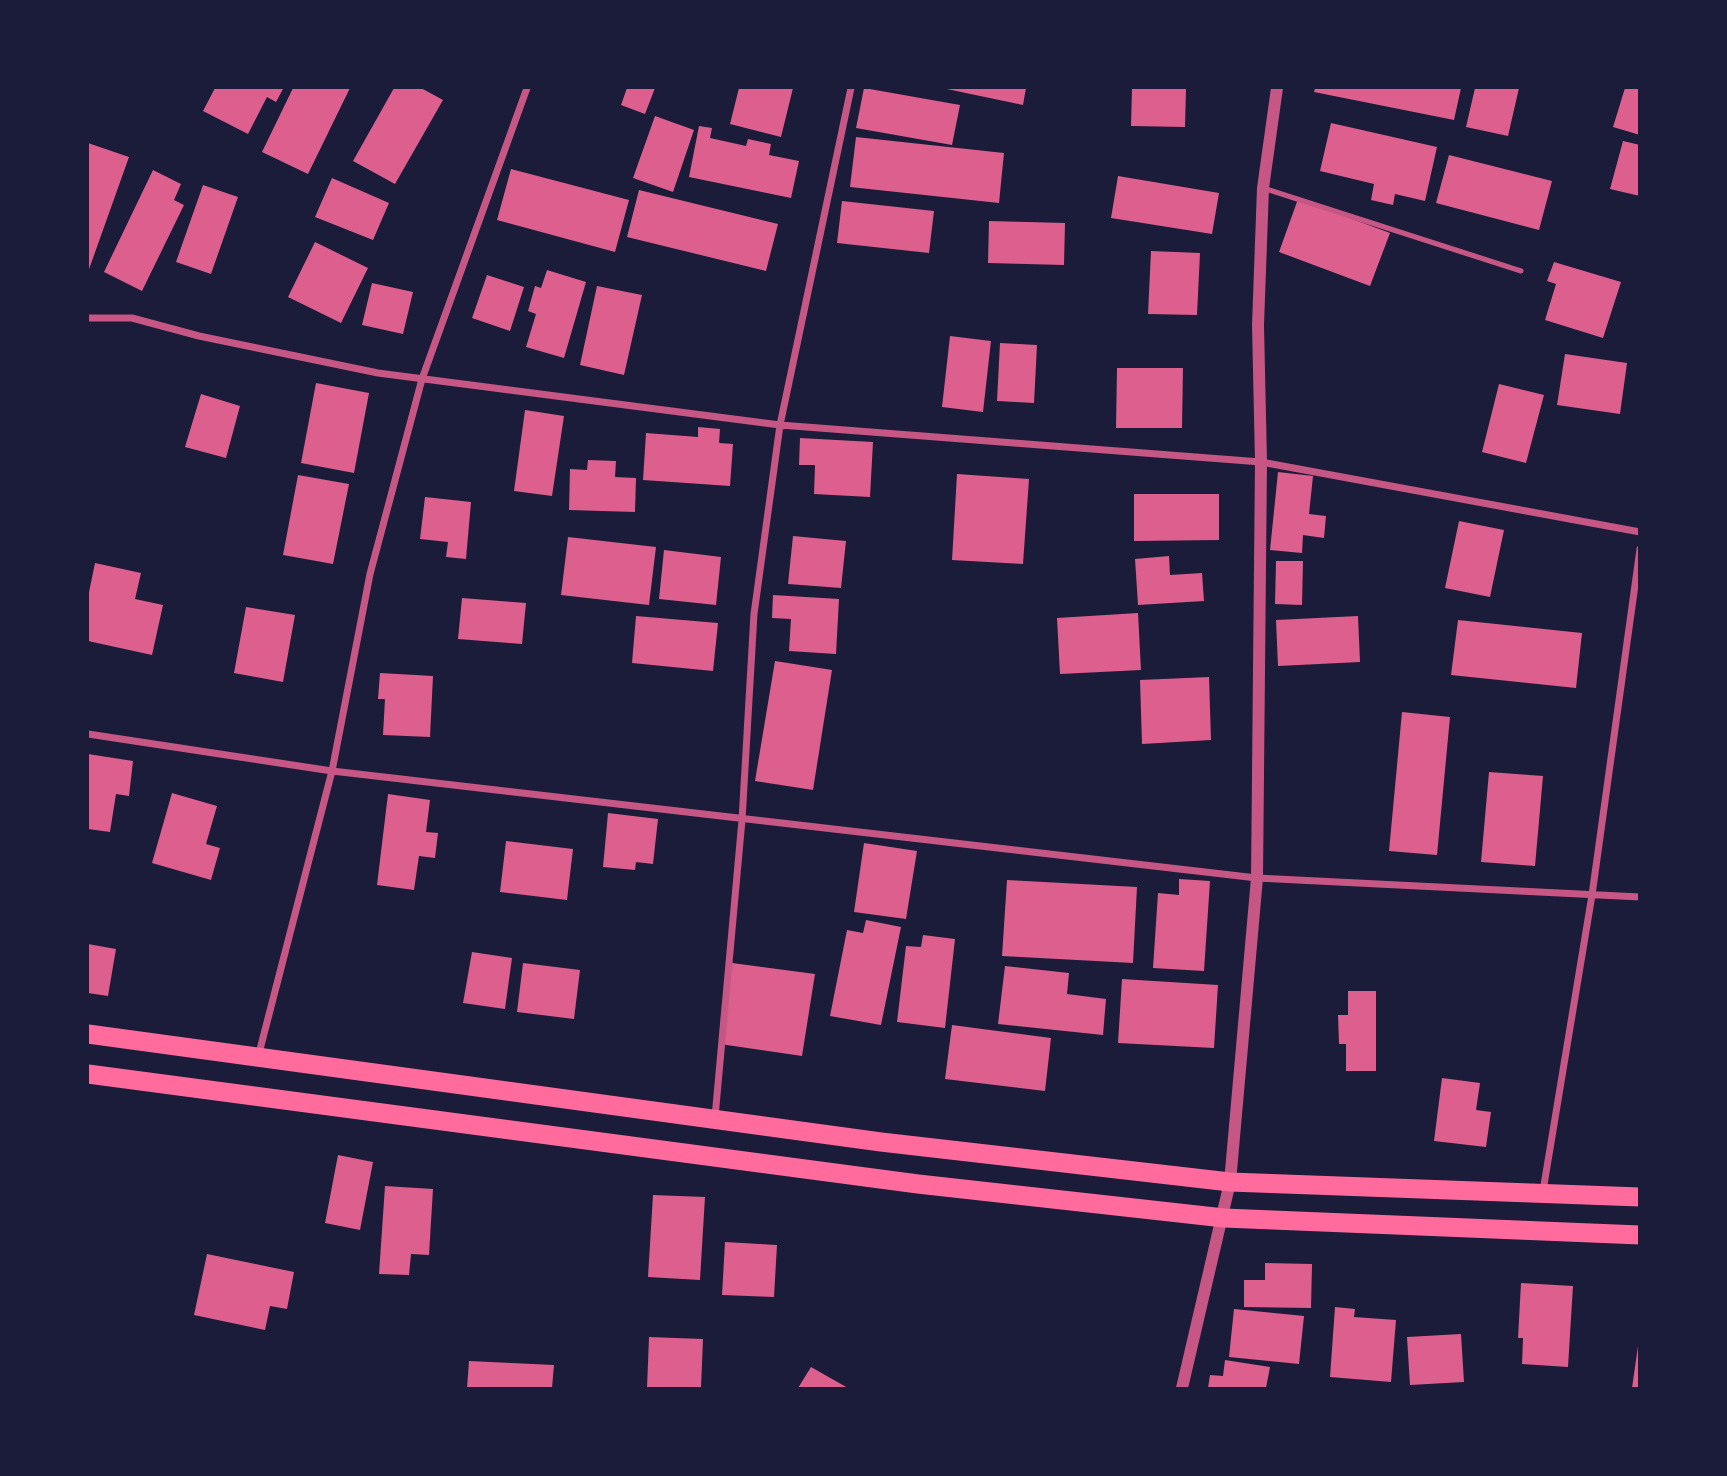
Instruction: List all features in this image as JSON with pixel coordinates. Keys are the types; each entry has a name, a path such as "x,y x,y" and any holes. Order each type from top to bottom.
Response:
{"highway":[{"path":"88,1034 715,1117 881,1142 1230,1182 1640,1197"},
{"path":"88,1073 904,1182 1224,1218 1640,1235"}],"street":[{"path":"258,1058 332,771 370,575 422,379 527,88"},
{"path":"715,1117 741,820 754,614 780,425 851,88"},
{"path":"1182,1388 1224,1218 1230,1182 1256,878 1261,462 1258,325 1263,188 1277,88"},
{"path":"88,318 132,318 378,373 780,425 1261,462 1640,532"},
{"path":"1542,1195 1592,895 1640,549"},
{"path":"88,734 332,771 1256,878 1640,897"}],"lane":[{"path":"1263,188 1521,271"}],"building":[{"path":"215,88 283,89 276,102 267,97 248,134 203,111"},
{"path":"293,88 350,88 308,174 262,152"},
{"path":"394,88 421,88 443,100 395,184 353,161"},
{"path":"627,88 655,88 645,114 621,105"},
{"path":"739,88 793,88 781,137 730,124"},
{"path":"864,88 960,105 952,145 856,128"},
{"path":"942,88 1026,88 1023,105"},
{"path":"1132,88 1186,88 1185,127 1131,126"},
{"path":"1315,88 1461,88 1454,120 1314,92"},
{"path":"1475,88 1519,88 1508,136 1466,127"},
{"path":"1625,88 1640,89 1640,135 1613,127"},
{"path":"655,116 694,130 673,192 633,178"},
{"path":"1331,123 1437,147 1425,201 1395,194 1393,205 1371,200 1374,184 1320,171"},
{"path":"699,126 712,128 710,138 746,146 748,139 771,144 769,155 799,161 791,198 689,177"},
{"path":"856,137 1004,153 999,203 850,187"},
{"path":"1623,141 1640,145 1640,196 1610,189"},
{"path":"88,143 129,157 88,272"},
{"path":"1449,155 1552,181 1539,230 1436,203"},
{"path":"511,169 629,200 615,252 497,220"},
{"path":"153,170 181,184 174,200 184,205 142,291 104,272"},
{"path":"1118,176 1219,193 1212,234 1111,218"},
{"path":"332,178 389,203 373,240 315,217"},
{"path":"203,185 238,197 211,274 176,262"},
{"path":"639,190 778,224 766,271 627,237"},
{"path":"1298,199 1390,233 1370,286 1279,252"},
{"path":"842,201 934,211 929,253 837,243"},
{"path":"989,221 1065,223 1064,265 988,263"},
{"path":"315,242 368,268 341,323 288,297"},
{"path":"1151,251 1200,253 1197,315 1148,314"},
{"path":"1554,262 1621,282 1603,338 1545,320 1556,284 1547,281"},
{"path":"547,270 586,282 564,358 526,347 536,314 528,311 535,286 541,288"},
{"path":"487,275 524,287 510,331 472,318"},
{"path":"372,283 413,292 403,334 362,325"},
{"path":"597,286 642,295 624,375 580,365"},
{"path":"950,336 991,341 983,412 942,407"},
{"path":"1000,343 1037,345 1034,403 997,401"},
{"path":"1565,354 1627,363 1620,414 1557,405"},
{"path":"1117,368 1183,368 1182,428 1116,428"},
{"path":"316,383 369,393 354,473 301,463"},
{"path":"1499,384 1544,395 1526,463 1482,452"},
{"path":"201,394 240,406 226,458 185,447"},
{"path":"525,410 564,416 552,496 514,491"},
{"path":"698,427 720,429 719,443 733,444 730,486 643,480 646,433 698,437"},
{"path":"800,438 873,442 870,497 814,494 815,465 799,465"},
{"path":"588,460 616,461 615,477 636,478 635,512 569,510 570,469 587,470"},
{"path":"1278,472 1313,476 1309,514 1326,516 1324,538 1303,535 1302,553 1270,550"},
{"path":"957,474 1029,479 1023,564 952,560"},
{"path":"298,475 349,484 333,564 283,555"},
{"path":"1134,494 1219,494 1219,540 1134,541"},
{"path":"425,497 471,502 466,559 446,557 448,542 420,539"},
{"path":"1459,521 1504,530 1490,597 1445,588"},
{"path":"793,536 846,541 841,588 788,584"},
{"path":"568,537 656,547 649,605 561,595"},
{"path":"664,550 721,557 716,605 659,599"},
{"path":"1169,556 1170,575 1202,573 1204,601 1138,605 1135,559"},
{"path":"1276,561 1303,561 1302,605 1275,604"},
{"path":"95,563 141,573 135,599 163,605 152,655 88,641 88,597"},
{"path":"773,595 839,599 836,654 789,651 791,619 772,618"},
{"path":"462,598 526,603 522,644 458,639"},
{"path":"246,607 295,615 283,682 234,673"},
{"path":"1138,613 1141,670 1060,674 1057,618"},
{"path":"636,616 718,623 713,671 632,663"},
{"path":"1358,616 1360,662 1278,666 1276,620"},
{"path":"1458,620 1582,633 1576,688 1451,675"},
{"path":"775,661 832,670 813,790 755,781"},
{"path":"380,673 433,676 430,737 383,735 385,699 378,699"},
{"path":"1209,677 1211,740 1142,744 1140,680"},
{"path":"1402,712 1450,717 1437,855 1389,851"},
{"path":"88,754 133,761 129,796 116,794 110,832 88,829"},
{"path":"1489,772 1543,776 1535,866 1481,862"},
{"path":"172,793 217,806 206,844 220,848 211,880 152,863"},
{"path":"388,794 430,800 426,832 438,833 435,858 419,856 414,890 377,885"},
{"path":"608,813 658,819 653,864 636,862 635,870 603,867"},
{"path":"506,841 573,849 567,900 500,892"},
{"path":"864,843 917,851 906,919 854,912"},
{"path":"1179,879 1210,881 1204,971 1153,968 1158,893 1179,895"},
{"path":"1007,880 1137,887 1133,963 1002,956"},
{"path":"866,920 901,927 881,1025 830,1016 847,930 863,933"},
{"path":"923,935 955,939 945,1028 897,1022 906,946 921,947"},
{"path":"88,944 116,949 108,996 88,993"},
{"path":"472,952 512,958 505,1009 463,1003"},
{"path":"523,963 580,970 574,1019 517,1012"},
{"path":"732,963 815,974 802,1056 720,1044"},
{"path":"1005,966 1069,973 1067,994 1106,999 1103,1035 998,1024"},
{"path":"1122,979 1218,985 1214,1048 1118,1043"},
{"path":"1348,991 1376,991 1376,1071 1346,1071 1346,1044 1339,1044 1338,1015 1348,1015"},
{"path":"952,1025 1051,1038 1045,1091 945,1079"},
{"path":"1442,1078 1480,1083 1476,1110 1491,1112 1486,1147 1434,1141"},
{"path":"338,1155 373,1162 360,1230 325,1223"},
{"path":"385,1186 433,1189 429,1255 411,1254 409,1275 379,1274"},
{"path":"653,1195 705,1197 700,1280 648,1277"},
{"path":"725,1242 777,1245 774,1297 722,1295"},
{"path":"207,1254 294,1272 287,1309 270,1306 265,1330 194,1315"},
{"path":"1265,1263 1312,1264 1311,1308 1244,1307 1244,1280 1265,1280"},
{"path":"1521,1283 1573,1286 1568,1367 1522,1364 1523,1338 1518,1338"},
{"path":"1335,1307 1355,1309 1354,1317 1396,1320 1391,1382 1330,1377"},
{"path":"1234,1309 1304,1316 1299,1364 1229,1357"},
{"path":"1461,1334 1464,1382 1410,1385 1407,1337"},
{"path":"649,1337 703,1339 701,1388 647,1388"},
{"path":"1638,1346 1640,1388 1632,1388"},
{"path":"1225,1360 1270,1367 1266,1388 1208,1388 1210,1375 1223,1376"},
{"path":"469,1361 554,1365 552,1388 467,1388"},
{"path":"811,1367 848,1388 798,1388"}]}
